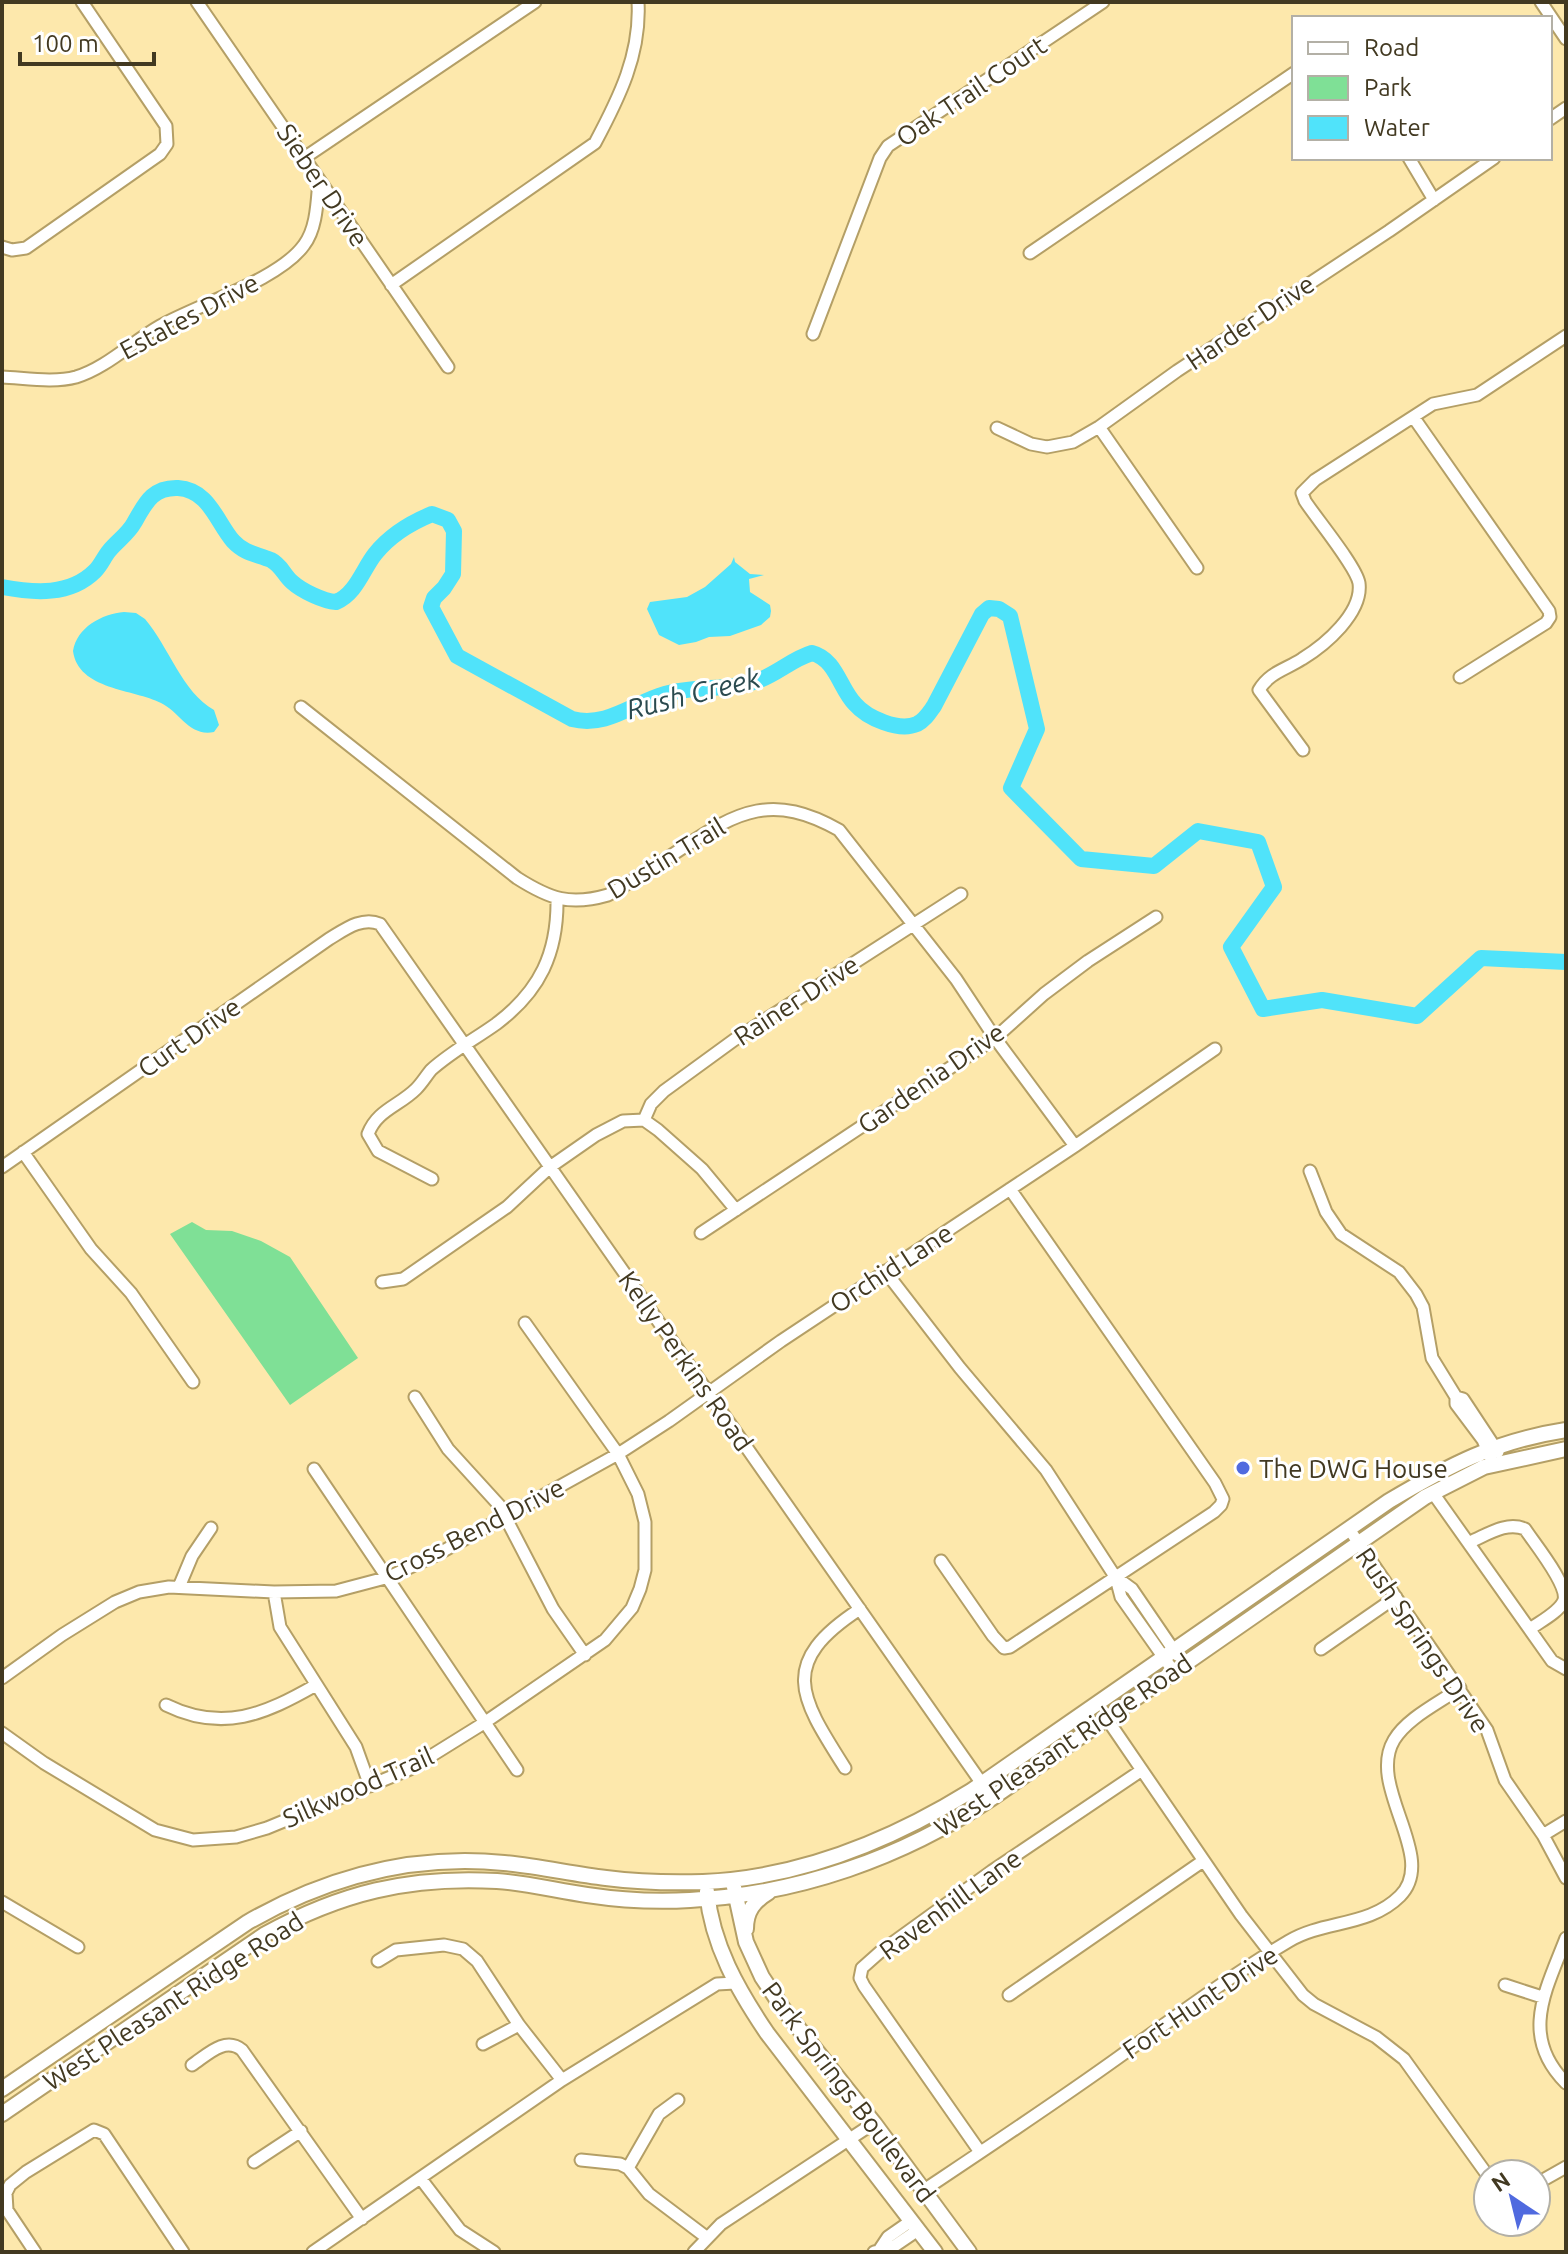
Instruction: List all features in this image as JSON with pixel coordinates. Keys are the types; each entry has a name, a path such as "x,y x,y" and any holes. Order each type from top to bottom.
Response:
{"main road":[{"name":"West Pleasant Ridge Road","path":"2,2088 248,1922 326,1884 414,1864 464,1862 503,1863 609,1879 707,1881 815,1863 868,1845 938,1812 982,1784 1349,1529 1434,1475 1492,1447 1566,1430"},
{"name":"West Pleasant Ridge Road","path":"8,2110 264,1935 306,1912 351,1896 397,1885 498,1881 593,1896 672,1900 708,1898 774,1889 859,1867 912,1844 992,1798 1433,1493 1497,1463 1566,1449"},
{"name":"Park Springs Boulevard","path":"733,1878 747,1945 762,1977 969,2252"},
{"name":"Park Springs Boulevard","path":"707,1881 714,1927 735,1983 767,2033 935,2252"},
{"path":"747,1945 747,1913 754,1903 774,1889"},
{"path":"672,1900 696,1911 714,1927"}],"street":[{"path":"2,247 12,250 26,248 160,154 167,144 166,126 82,2"},
{"name":"Sieber Drive","path":"197,2 448,367"},
{"path":"304,158 535,2"},
{"path":"391,285 595,143 614,108 636,51 638,2"},
{"name":"Oak Trail Court","path":"813,334 880,158 888,146 1103,2"},
{"path":"1552,18 1566,39"},
{"path":"1030,253 1292,74"},
{"path":"1410,160 1434,200"},
{"name":"Harder Drive","path":"997,428 1031,444 1047,447 1073,442 1491,160"},
{"name":"Estates Drive","path":"2,377 78,377 160,326 274,271 298,254 307,241 314,224 319,180"},
{"path":"1303,750 1259,690 1267,677 1304,658 1348,620 1355,608 1359,584 1353,569 1302,493 1315,480 1433,404 1477,395 1566,336"},
{"path":"1414,418 1549,611 1550,617 1546,623 1460,677"},
{"path":"1099,427 1197,568"},
{"name":"Dustin Trail","path":"301,707 517,878 540,893 557,898 582,901 608,895 728,819 751,811 782,810 819,819 839,830 956,979 995,1038 1075,1146"},
{"name":"Rainer Drive","path":"644,1120 651,1104 664,1091 734,1040 961,894"},
{"path":"432,1179 378,1151 368,1134 372,1123 381,1113 416,1090 431,1070 520,1005 540,980 558,921 557,898"},
{"name":"Gardenia Drive","path":"701,1233 995,1038 1055,986 1156,917"},
{"name":"Curt Drive","path":"2,1167 329,939 362,922 380,924"},
{"name":"Kelly Perkins Road","path":"380,924 992,1798"},
{"name":"Orchid Lane","path":"709,1393 1215,1049"},
{"path":"382,1282 403,1279 507,1207 550,1167 612,1125 623,1121 644,1120 702,1169 736,1210"},
{"path":"23,1152 91,1249 131,1293 193,1382"},
{"path":"1310,1171 1326,1212 1341,1234 1399,1272 1416,1294 1423,1307 1432,1358 1456,1397 1463,1399 1492,1447 1497,1463"},
{"path":"941,1561 993,1636 1004,1648 1010,1647 1214,1512 1223,1499 1215,1483 1010,1189"},
{"path":"885,1271 960,1368 1046,1470 1116,1578 1132,1589 1179,1669"},
{"name":"Silkwood Trail","path":"2,1733 44,1763 142,1823 173,1837 193,1840 236,1837 267,1828 410,1769 484,1723 612,1634 632,1608 645,1570 645,1522 638,1494 618,1454 525,1323"},
{"name":"Cross Bend Drive","path":"2,1678 115,1602 152,1589 336,1591 389,1577 436,1555 618,1454 709,1393"},
{"path":"415,1397 448,1449 499,1505 553,1609 585,1655"},
{"path":"314,1469 517,1770"},
{"path":"1433,1493 1552,1661 1566,1669"},
{"path":"1470,1542 1516,1525 1525,1529 1555,1572 1562,1583 1565,1599 1530,1629"},
{"path":"179,1587 192,1556 211,1528"},
{"name":"Rush Springs Drive","path":"1349,1529 1487,1730 1500,1770 1543,1835 1566,1878"},
{"path":"274,1592 280,1627 356,1747 370,1786"},
{"path":"1321,1649 1396,1597"},
{"path":"845,1768 808,1704 804,1690 805,1671 812,1651 822,1637 860,1609"},
{"path":"166,1705 194,1715 242,1718 279,1706 316,1685"},
{"name":"Fort Hunt Drive","path":"924,2190 1118,2058 1221,1983 1292,1939 1373,1914 1402,1894 1409,1882 1412,1861 1388,1775 1388,1755 1392,1742 1404,1728 1460,1688"},
{"path":"1107,1719 1241,1915 1303,1995 1376,2037 1404,2059 1475,2158"},
{"name":"Ravenhill Lane","path":"980,2152 864,1986 860,1978 862,1968 992,1871 1142,1770"},
{"path":"1543,1835 1566,1821"},
{"path":"1009,1995 1203,1861"},
{"path":"2,1902 78,1947"},
{"path":"1566,1940 1542,1997 1539,2016 1544,2051 1555,2072 1566,2083"},
{"path":"378,1961 396,1950 444,1945 463,1949 477,1961 519,2025 562,2080"},
{"path":"313,2252 562,2080 717,1984 735,1983"},
{"path":"1505,1985 1542,1997"},
{"path":"483,2044 519,2025"},
{"path":"192,2065 222,2045 236,2045 259,2071 362,2219"},
{"path":"2,2088 8,2110"},
{"path":"628,2168 659,2114 678,2100"},
{"path":"694,2252 721,2224 874,2123"},
{"path":"35,2252 7,2210 6,2197 10,2185 87,2131 100,2131 183,2252"},
{"path":"254,2162 301,2131"},
{"path":"581,2160 628,2168 649,2194 706,2237"},
{"path":"421,2179 460,2230 494,2252"},
{"path":"877,2251 888,2237 914,2226"}],"green space":[{"path":"192,1222 206,1230 232,1231 261,1241 290,1257 358,1358 290,1405 170,1234"}],"water":[{"path":"734,557 735,562 750,574 764,575 749,579 750,592 770,605 770,617 761,625 730,636 709,637 679,645 659,635 647,609 650,602 687,597 705,587 731,564"},
{"path":"124,612 136,613 145,619 184,681 214,710 219,725 214,732 198,731 168,707 150,698 96,681 77,664 73,651 85,629 99,619"}],"waterway":[{"name":"Rush Creek","path":"2,587 51,591 85,579 129,531 150,498 162,490 178,488 189,490 205,500 242,549 274,562 292,582 307,592 336,602 349,593 387,541 432,514 448,520 454,531 453,574 434,598 431,607 457,656 572,719 585,721 608,717 676,691 757,681 812,653 827,661 860,709 875,719 910,726 927,716 934,706 982,614 989,608 999,609 1010,616 1037,729 1011,788 1081,859 1154,866 1198,831 1258,842 1274,887 1231,947 1263,1009 1322,1000 1417,1016 1481,958 1566,962"}],"place":[{"name":"The DWG House","path":"1243,1468"}]}
